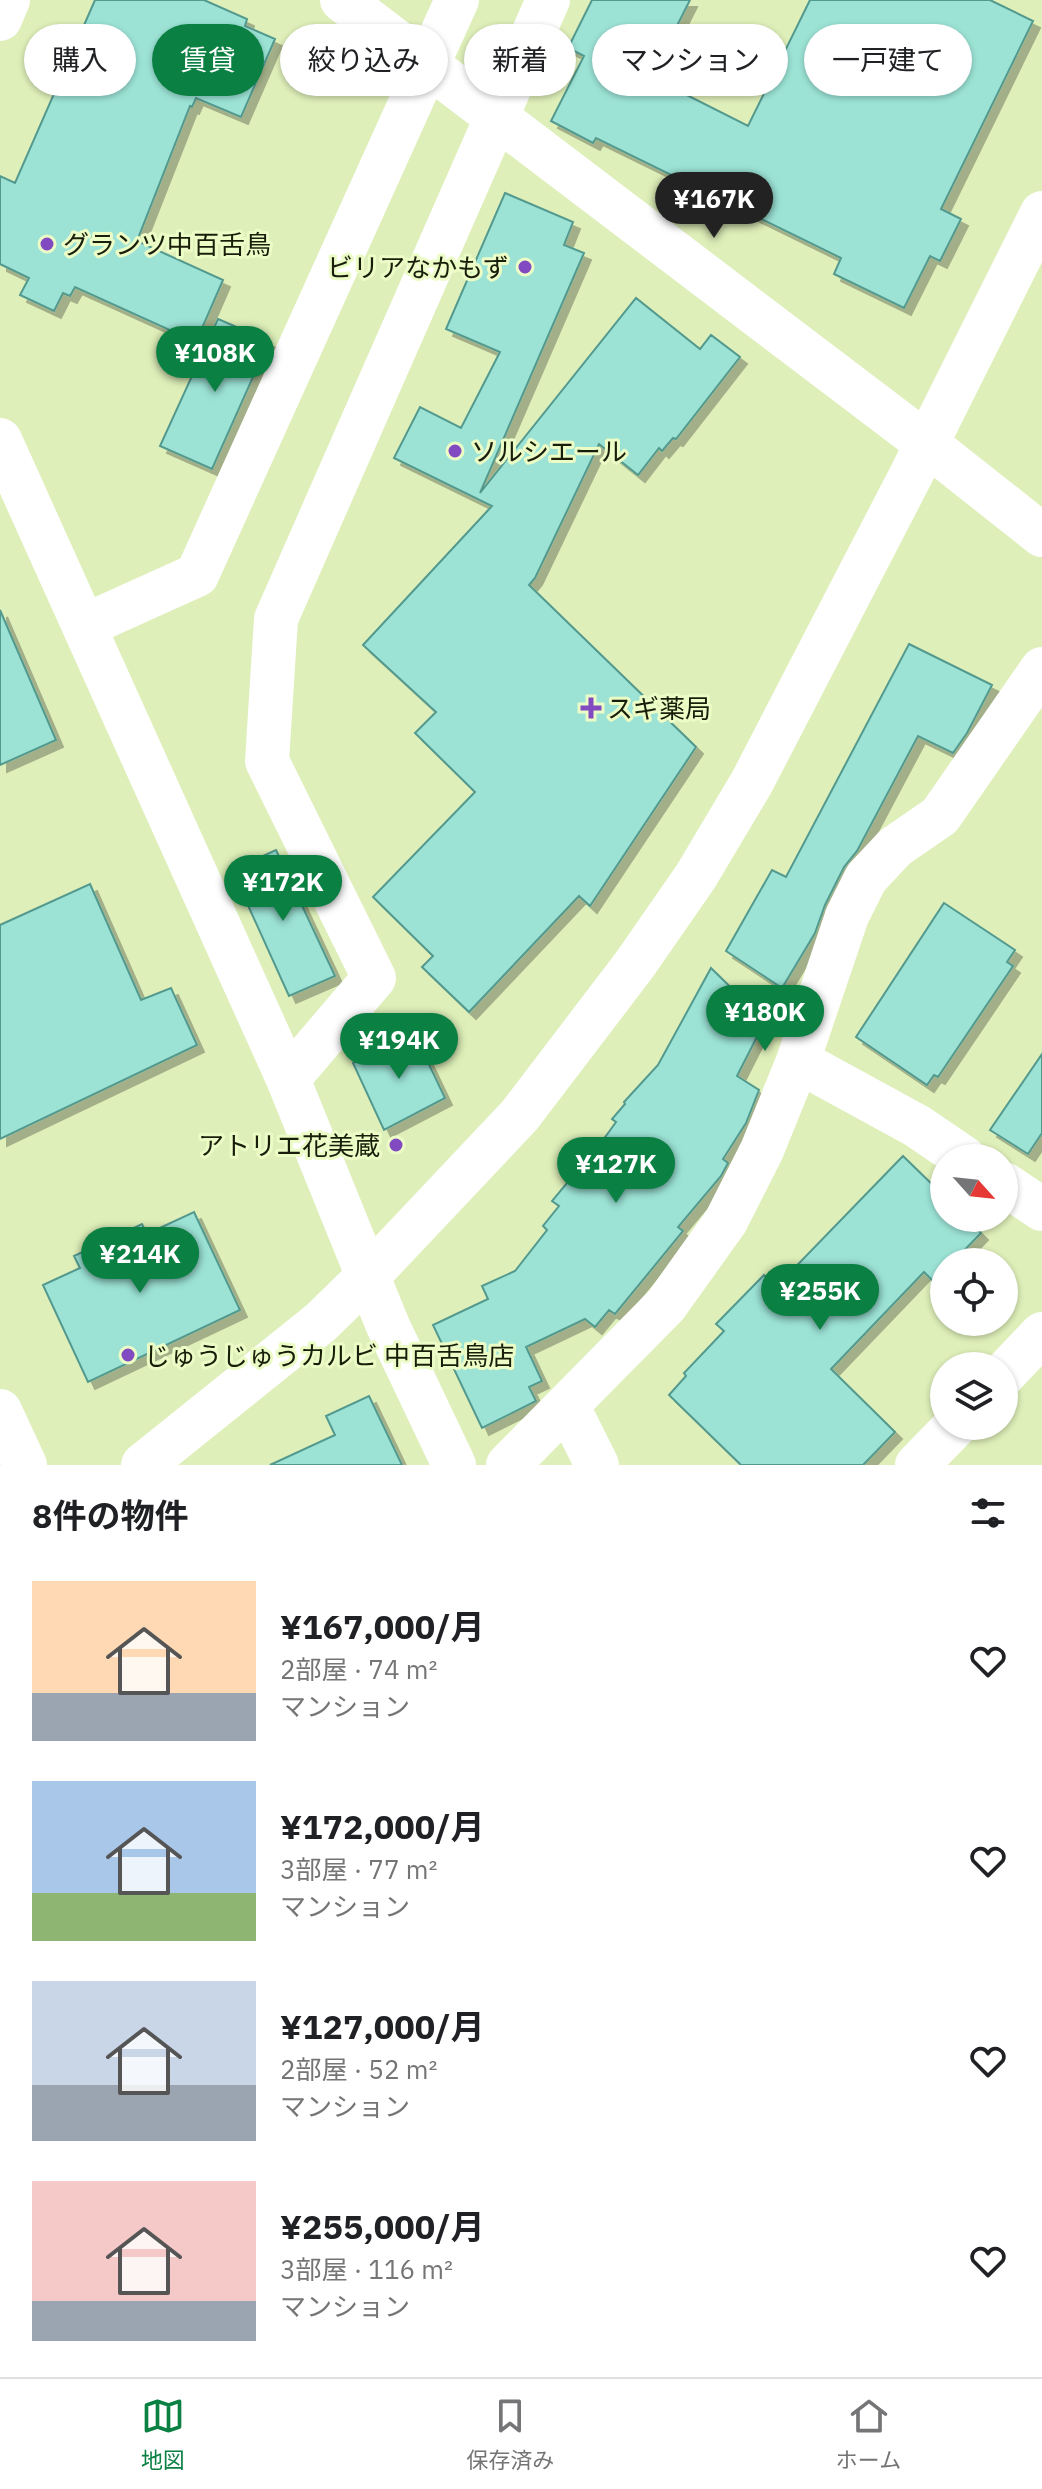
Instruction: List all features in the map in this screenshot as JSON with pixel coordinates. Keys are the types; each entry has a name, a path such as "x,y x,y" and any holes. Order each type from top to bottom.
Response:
{"street":[{"path":"0,19 8,0"},
{"path":"342,0 373,24"},
{"path":"446,24 457,0"},
{"path":"288,1079 374,978 267,761 276,619 548,0"},
{"path":"448,82 927,444 1042,535"},
{"path":"84,626 197,575 413,96"},
{"path":"143,1465 321,1322 368,1276 520,1115 635,964 696,876 752,782 927,444 1042,213"},
{"path":"0,440 288,1079 388,1326 454,1465"},
{"path":"508,1465 666,1305 726,1221 762,1150 798,1061 847,916 866,878 895,847 940,816 1042,669"},
{"path":"798,1061 917,1126 943,1144"},
{"path":"1018,1359 1042,1334"},
{"path":"568,1407 597,1465"},
{"path":"0,1411 25,1465"},
{"path":"917,1465 941,1440"}],"building":[{"path":"95,0 204,0 247,19 246,24 152,24 152,96 250,96 241,117 196,98 190,106 137,241 223,280 196,342 75,287 70,296 63,293 54,311 20,295 29,278 0,264 0,176 15,183 53,96 136,96 136,24 85,24"},
{"path":"592,0 690,0 678,24 592,24 592,96 689,96 748,126 763,96 788,96 788,45 810,0 990,0 1033,21 941,209 961,219 940,261 930,256 904,308 834,274 841,258 596,138 593,143 551,121 564,96 576,96 576,72 584,56 576,52 576,32"},
{"path":"264,34 275,39 264,64"},
{"path":"505,193 573,222 564,245 584,253 480,493 636,298 700,349 711,335 740,357 676,439 673,438 662,451 659,448 638,475 599,444 529,585 696,747 590,906 579,896 469,1012 422,967 433,956 373,897 475,792 415,733 436,712 363,645 492,506 394,458 420,407 461,428 500,352 446,329"},
{"path":"218,319 269,341 212,469 160,446"},
{"path":"0,610 56,740 0,765"},
{"path":"909,644 992,685 953,753 918,736 857,851 844,867 815,933 782,988 726,951 772,870 786,877"},
{"path":"276,850 335,976 289,996 232,870"},
{"path":"90,884 141,1000 171,988 197,1045 0,1139 0,925"},
{"path":"944,903 1015,950 1007,962 1013,966 938,1077 934,1075 927,1085 856,1037"},
{"path":"711,968 765,1021 737,1076 759,1090 746,1123 723,1159 728,1163 721,1176 678,1227 683,1231 615,1314 609,1310 595,1327 585,1319 526,1347 542,1381 529,1387 536,1401 482,1428 433,1325 488,1299 482,1286 515,1271 547,1230 543,1226 559,1206 552,1201 606,1136 616,1122 612,1119 624,1102 658,1065"},
{"path":"414,1033 445,1098 384,1130 353,1063"},
{"path":"1042,1054 1042,1133 1028,1154 1018,1148 1018,1144 1012,1144 990,1130"},
{"path":"903,1156 930,1182 930,1232 981,1233 967,1248 930,1248 930,1278 924,1272 831,1369 895,1432 863,1465 741,1465 669,1395 686,1376 684,1373 724,1331 716,1324 764,1275 776,1287"},
{"path":"194,1212 240,1310 88,1382 43,1285 80,1268 74,1256 142,1224 147,1234"},
{"path":"369,1396 402,1465 270,1465 335,1435 326,1416"}],"place":[{"name":"グランツ中百舌鳥","path":"47,244"},
{"name":"ビリアなかもず","path":"525,267"},
{"name":"ソルシエール","path":"455,451"},
{"name":"スギ薬局","path":"591,708"},
{"name":"アトリエ花美蔵","path":"396,1145"},
{"name":"じゅうじゅうカルビ 中百舌鳥店","path":"128,1355"}]}
